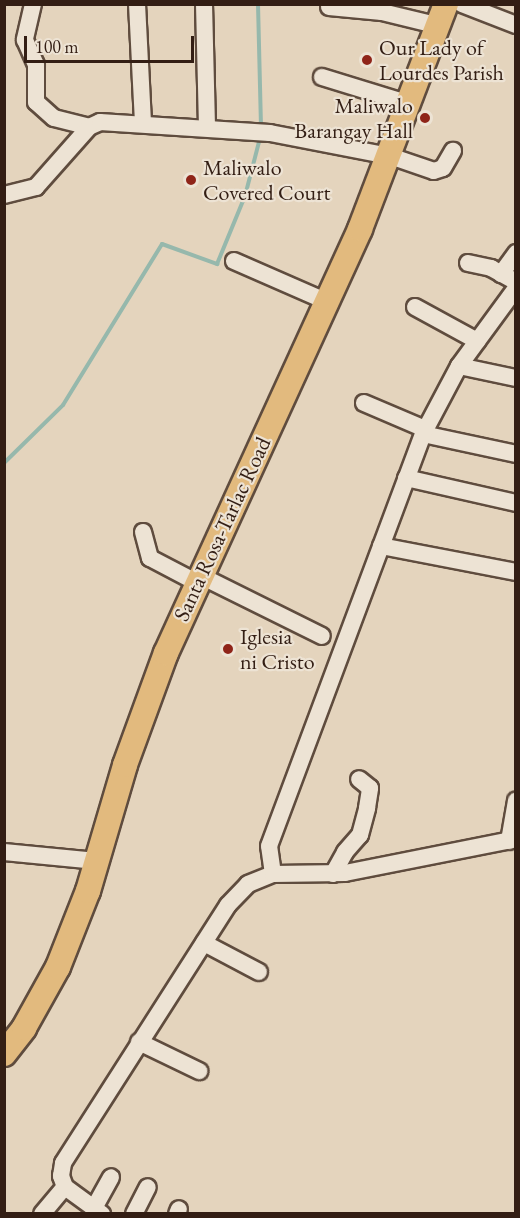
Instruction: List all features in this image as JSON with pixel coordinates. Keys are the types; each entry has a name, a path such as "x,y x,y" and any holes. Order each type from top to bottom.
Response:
{"highway":[{"name":"Santa Rosa-Tarlac Road","path":"5,1051 24,1028 58,967 97,861 139,724 198,578 328,302 390,156 443,15"}],"street":[{"path":"33,4 25,40 36,65 36,102 54,118 90,127"},
{"path":"137,4 143,124"},
{"path":"204,4 207,127"},
{"path":"462,4 516,25"},
{"path":"329,7 443,15"},
{"path":"322,76 410,104"},
{"path":"4,195 36,187 90,127 100,122 207,127 282,135 390,156 434,171 443,168 453,151"},
{"path":"468,264 508,278 516,253"},
{"path":"234,261 328,302"},
{"path":"273,874 269,846 424,432 459,366 516,288"},
{"path":"415,307 477,340"},
{"path":"459,366 516,378"},
{"path":"364,403 424,432 516,454"},
{"path":"406,478 516,503"},
{"path":"143,532 150,558 322,636"},
{"path":"381,546 516,572"},
{"path":"333,874 345,852 360,835 370,788 359,779"},
{"path":"111,1177 98,1211 65,1186 61,1176 63,1163 140,1042 204,943 238,894 248,884 273,874 333,874 512,840 516,801"},
{"path":"4,852 97,861"},
{"path":"204,943 259,972"},
{"path":"140,1042 200,1071"},
{"path":"42,1214 65,1186"},
{"path":"134,1214 148,1187"}],"waterway":[{"path":"258,4 261,125"},
{"path":"4,463 63,405 162,244 217,264 245,196 259,142"}],"place":[{"name":"Our Lady of Lourdes Parish","path":"367,60"},
{"name":"Maliwalo Barangay Hall","path":"425,118"},
{"name":"Maliwalo Covered Court","path":"191,180"},
{"name":"Iglesia ni Cristo","path":"228,649"}]}
